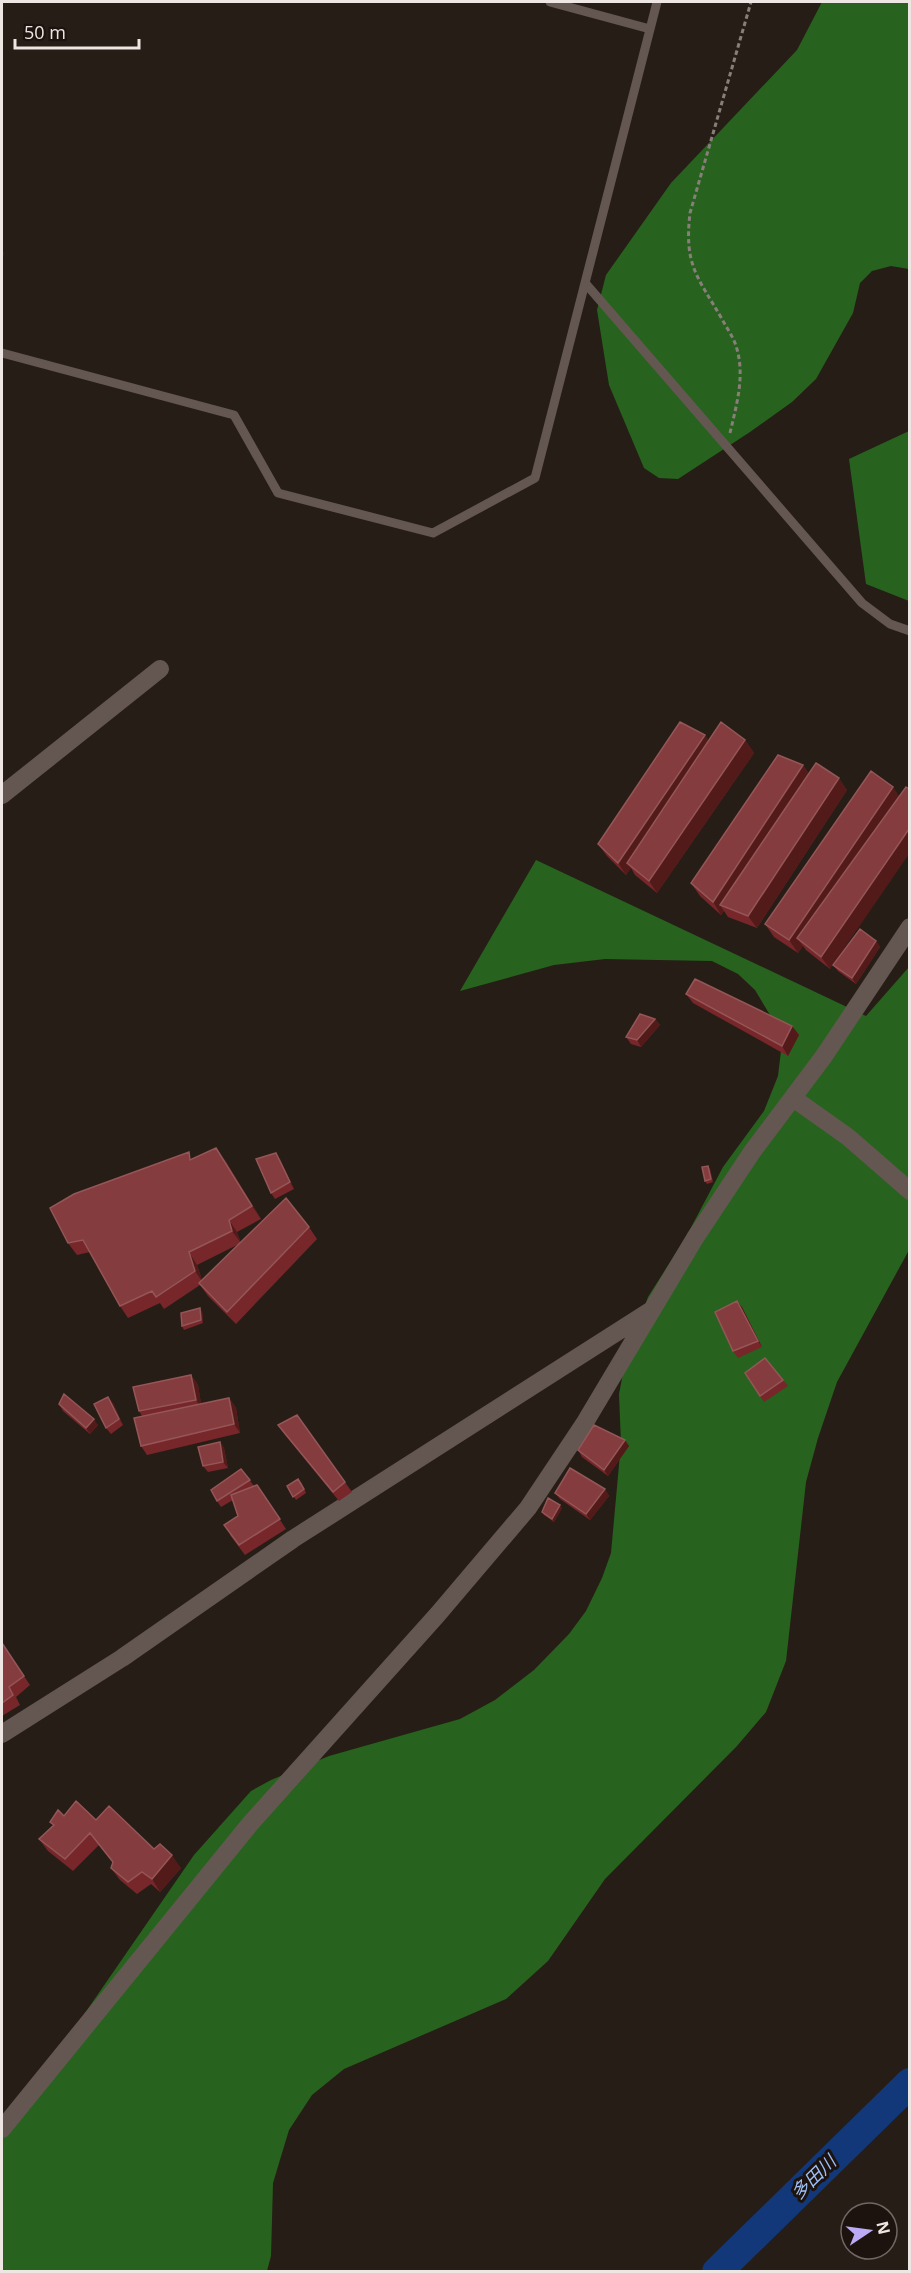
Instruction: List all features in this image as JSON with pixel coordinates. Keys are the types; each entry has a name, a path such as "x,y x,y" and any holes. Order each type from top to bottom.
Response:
{"street":[{"path":"2,795 160,669"},
{"path":"2,2129 250,1824 438,1614 528,1508 584,1424 651,1310 752,1152 793,1098 909,927"},
{"path":"793,1098 848,1137 909,1191"},
{"path":"2,1734 122,1658 294,1539 651,1310"}],"lane":[{"path":"550,2 650,29"},
{"path":"2,353 234,415 278,493 433,532 535,478 657,2"},
{"path":"586,284 862,603 890,624 909,631"}],"path":[{"path":"727,447 740,395 741,370 735,342 692,269 687,239 690,213 751,2"}],"green space":[{"path":"822,2 909,2 909,269 891,266 872,271 860,283 853,313 816,379 792,402 678,479 659,478 644,468 609,385 597,310 606,275 671,183 797,50"},
{"path":"909,431 909,601 866,584 849,459"},
{"path":"536,860 866,1016 909,967 909,1250 837,1382 818,1438 806,1482 786,1661 766,1712 737,1746 605,1879 548,1961 506,1999 344,2069 312,2095 289,2130 273,2183 271,2256 267,2271 2,2271 2,2117 45,2071 194,1855 251,1791 271,1780 329,1756 460,1719 495,1700 534,1670 569,1634 586,1611 602,1578 611,1553 621,1443 619,1394 626,1358 648,1297 686,1237 723,1167 764,1111 778,1076 781,1051 770,1015 755,990 738,974 712,961 605,959 554,965 460,991"}],"building":[{"path":"680,722 705,735 618,863 598,844"},
{"path":"721,722 745,740 649,881 627,863"},
{"path":"778,755 803,765 713,902 691,883"},
{"path":"816,763 839,778 748,916 720,905"},
{"path":"871,771 893,787 789,940 765,924"},
{"path":"906,787 909,789 909,829 821,957 797,938"},
{"path":"860,929 876,941 852,978 833,965"},
{"path":"695,979 792,1026 782,1046 686,994"},
{"path":"640,1014 655,1019 637,1040 626,1037"},
{"path":"216,1148 252,1206 229,1220 232,1231 189,1252 195,1271 156,1297 152,1291 120,1306 83,1240 68,1243 50,1208 74,1194 189,1152 190,1160"},
{"path":"276,1153 290,1182 271,1193 256,1159"},
{"path":"708,1166 711,1179 705,1181 702,1167"},
{"path":"286,1198 309,1227 227,1312 199,1283"},
{"path":"737,1301 758,1341 733,1351 715,1312"},
{"path":"200,1308 201,1320 182,1326 181,1313"},
{"path":"765,1358 783,1380 760,1396 745,1373"},
{"path":"191,1375 196,1400 139,1411 133,1387"},
{"path":"64,1394 94,1419 86,1428 59,1404"},
{"path":"108,1397 119,1419 106,1428 94,1404"},
{"path":"229,1398 234,1424 141,1446 134,1418"},
{"path":"297,1415 345,1482 333,1492 278,1425"},
{"path":"594,1425 625,1440 604,1470 578,1450"},
{"path":"220,1442 223,1462 203,1466 198,1447"},
{"path":"570,1468 605,1489 586,1514 555,1493"},
{"path":"241,1469 250,1480 217,1501 211,1490"},
{"path":"298,1479 304,1489 293,1497 287,1486"},
{"path":"257,1485 280,1519 239,1545 224,1525 238,1516 231,1495"},
{"path":"548,1498 560,1505 552,1519 542,1512"},
{"path":"2,1643 24,1676 9,1687 13,1695 2,1703"},
{"path":"76,1801 96,1820 109,1806 154,1849 160,1844 172,1855 152,1879 142,1872 128,1882 111,1868 113,1862 90,1833 65,1859 39,1839 54,1825 50,1822 58,1810 64,1816"}],"waterway":[{"name":"多田川","path":"717,2272 910,2083"}]}
